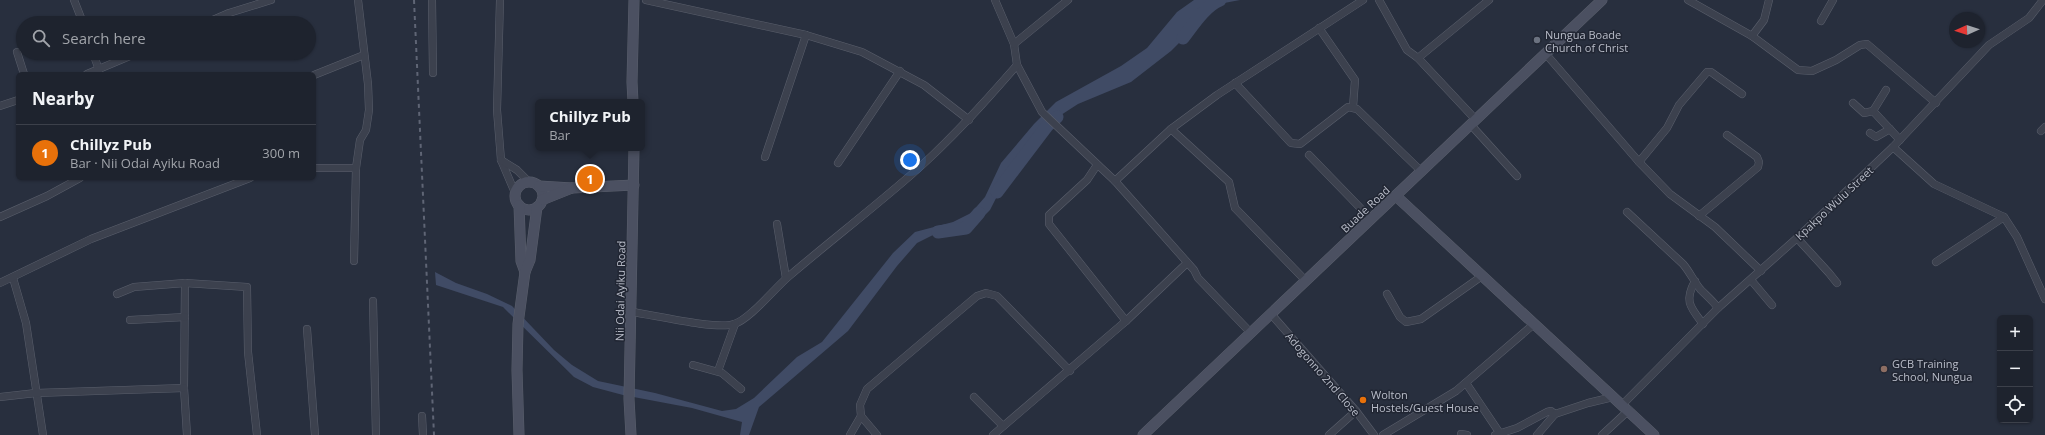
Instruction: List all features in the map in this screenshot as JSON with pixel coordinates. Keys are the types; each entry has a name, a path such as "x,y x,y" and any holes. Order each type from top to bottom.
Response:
{"street":[{"path":"74,0 80,16"},
{"path":"222,16 271,0"},
{"path":"354,262 356,168 360,140 366,130 369,110 358,0"},
{"path":"432,0 433,73"},
{"path":"500,0 497,110 501,160 520,205 521,261 525,272"},
{"path":"633,99 634,0"},
{"path":"646,0 806,35 862,52 924,85 969,120"},
{"path":"995,0 1014,44 1017,65 1042,112 1054,125 1115,181 1203,283 1250,332"},
{"path":"1014,44 1068,0"},
{"path":"1115,181 1171,129 1235,83 1363,0"},
{"path":"1379,0 1406,50 1418,58 1517,176"},
{"path":"1418,58 1489,0"},
{"name":"Buade Road","path":"1143,435 1602,0"},
{"path":"1688,0 1752,36 1798,70 1806,72 1836,60 1860,45 1867,44 1936,103"},
{"path":"1752,36 1764,20 1769,0"},
{"path":"1821,21 1833,0"},
{"name":"Kpakpo Wulu Street","path":"1602,435 1625,408 1718,308 1797,238 1893,147 1989,45 2029,18 2043,0"},
{"path":"1319,28 1355,80 1353,107"},
{"path":"765,157 806,35"},
{"path":"1545,53 1639,162 1670,194 1715,227 1761,271"},
{"path":"316,74 364,55"},
{"path":"20,60 23,72"},
{"path":"95,60 99,70"},
{"path":"93,72 121,60"},
{"path":"632,312 723,326 735,324 746,317 786,278 913,174 969,120 1017,65"},
{"path":"838,163 900,71"},
{"path":"1639,162 1667,128 1679,104 1707,72 1711,72 1742,94"},
{"path":"1235,83 1288,141 1295,144 1300,144 1348,106 1353,107 1357,109 1422,172"},
{"path":"1853,103 1864,113 1873,111 1886,90"},
{"path":"0,106 16,101"},
{"path":"1873,111 1900,140"},
{"path":"1171,129 1229,182 1235,208 1306,281"},
{"path":"1870,133 1876,136 1890,129"},
{"path":"1699,216 1758,167 1760,162 1757,157 1727,135"},
{"path":"1893,147 1934,184 2004,217 2017,237 2045,299"},
{"name":"Nii Odai Ayiku Road","path":"631,435 629,399 632,312 634,151"},
{"path":"1309,155 1371,220"},
{"path":"501,160 517,170 529,182 539,186 572,188 634,185"},
{"path":"1097,165 1087,180 1049,215 1048,219 1049,224 1126,321"},
{"path":"316,168 356,168"},
{"path":"0,284 91,239 245,180"},
{"path":"0,217 47,196 68,181"},
{"path":"516,196 519,186 529,182"},
{"path":"519,435 518,324 525,272 530,260 543,192 539,186"},
{"path":"520,205 528,209 572,188"},
{"path":"1396,196 1654,435"},
{"path":"1627,212 1683,264 1718,308"},
{"path":"1936,262 2004,217"},
{"path":"778,224 786,278"},
{"path":"1797,238 1829,272 1837,283"},
{"path":"993,435 1070,371 1126,321 1187,263"},
{"path":"1387,294 1400,317 1406,322 1414,321 1421,319 1482,276"},
{"path":"13,278 26,324 43,435"},
{"path":"1751,280 1772,305"},
{"path":"1695,281 1688,294 1690,307 1703,324"},
{"path":"117,294 134,287 185,283 243,286 248,289 248,352 257,435"},
{"path":"185,283 184,388 187,435"},
{"path":"850,435 861,416 860,405 867,389 977,296 986,293 997,296 1070,371"},
{"path":"373,301 376,435"},
{"name":"Adogonno 2nd Close","path":"1271,314 1356,411 1374,435"},
{"path":"130,320 185,316"},
{"path":"718,371 735,324"},
{"path":"1383,435 1456,391 1534,324"},
{"path":"307,329 315,435"},
{"path":"693,365 718,371 741,389"},
{"path":"1466,383 1498,435 1517,428 1547,412 1555,414"},
{"path":"0,397 36,393 184,388"},
{"path":"974,397 1002,426"},
{"path":"1537,435 1555,414 1588,402 1613,397"},
{"path":"1329,435 1356,411"},
{"path":"422,416 423,435"},
{"path":"861,416 878,435"}],"water":[{"path":"1194,0 1240,0 1219,4 1199,15 1188,34 1171,51 1131,82 1078,104 1061,115 1038,134 1016,159 990,210 977,223 935,234 917,243 897,266 848,331 759,407 749,435 740,435 742,422 692,408 623,395 593,387 574,377 503,307 436,285 435,272 456,283 487,294 512,306 554,350 572,365 598,381 655,393 722,411 736,409 754,398 797,357 822,342 893,253 915,232 953,222 971,213 985,197 1001,163 1034,124 1056,102 1121,66 1147,48 1177,12"}],"waterway":[{"path":"1183,38 1204,11 1220,0"},
{"path":"997,192 1047,126 1057,117"},
{"path":"938,232 966,228 979,213"}],"railway":[{"path":"414,0 434,435"}],"place":[{"name":"Nungua Boade Church of Christ","path":"1537,40"},
{"name":"Chillyz Pub","path":"590,179"},
{"name":"GCB Training School, Nungua","path":"1884,369"},
{"name":"Wolton Hostels/Guest House","path":"1363,400"}]}
